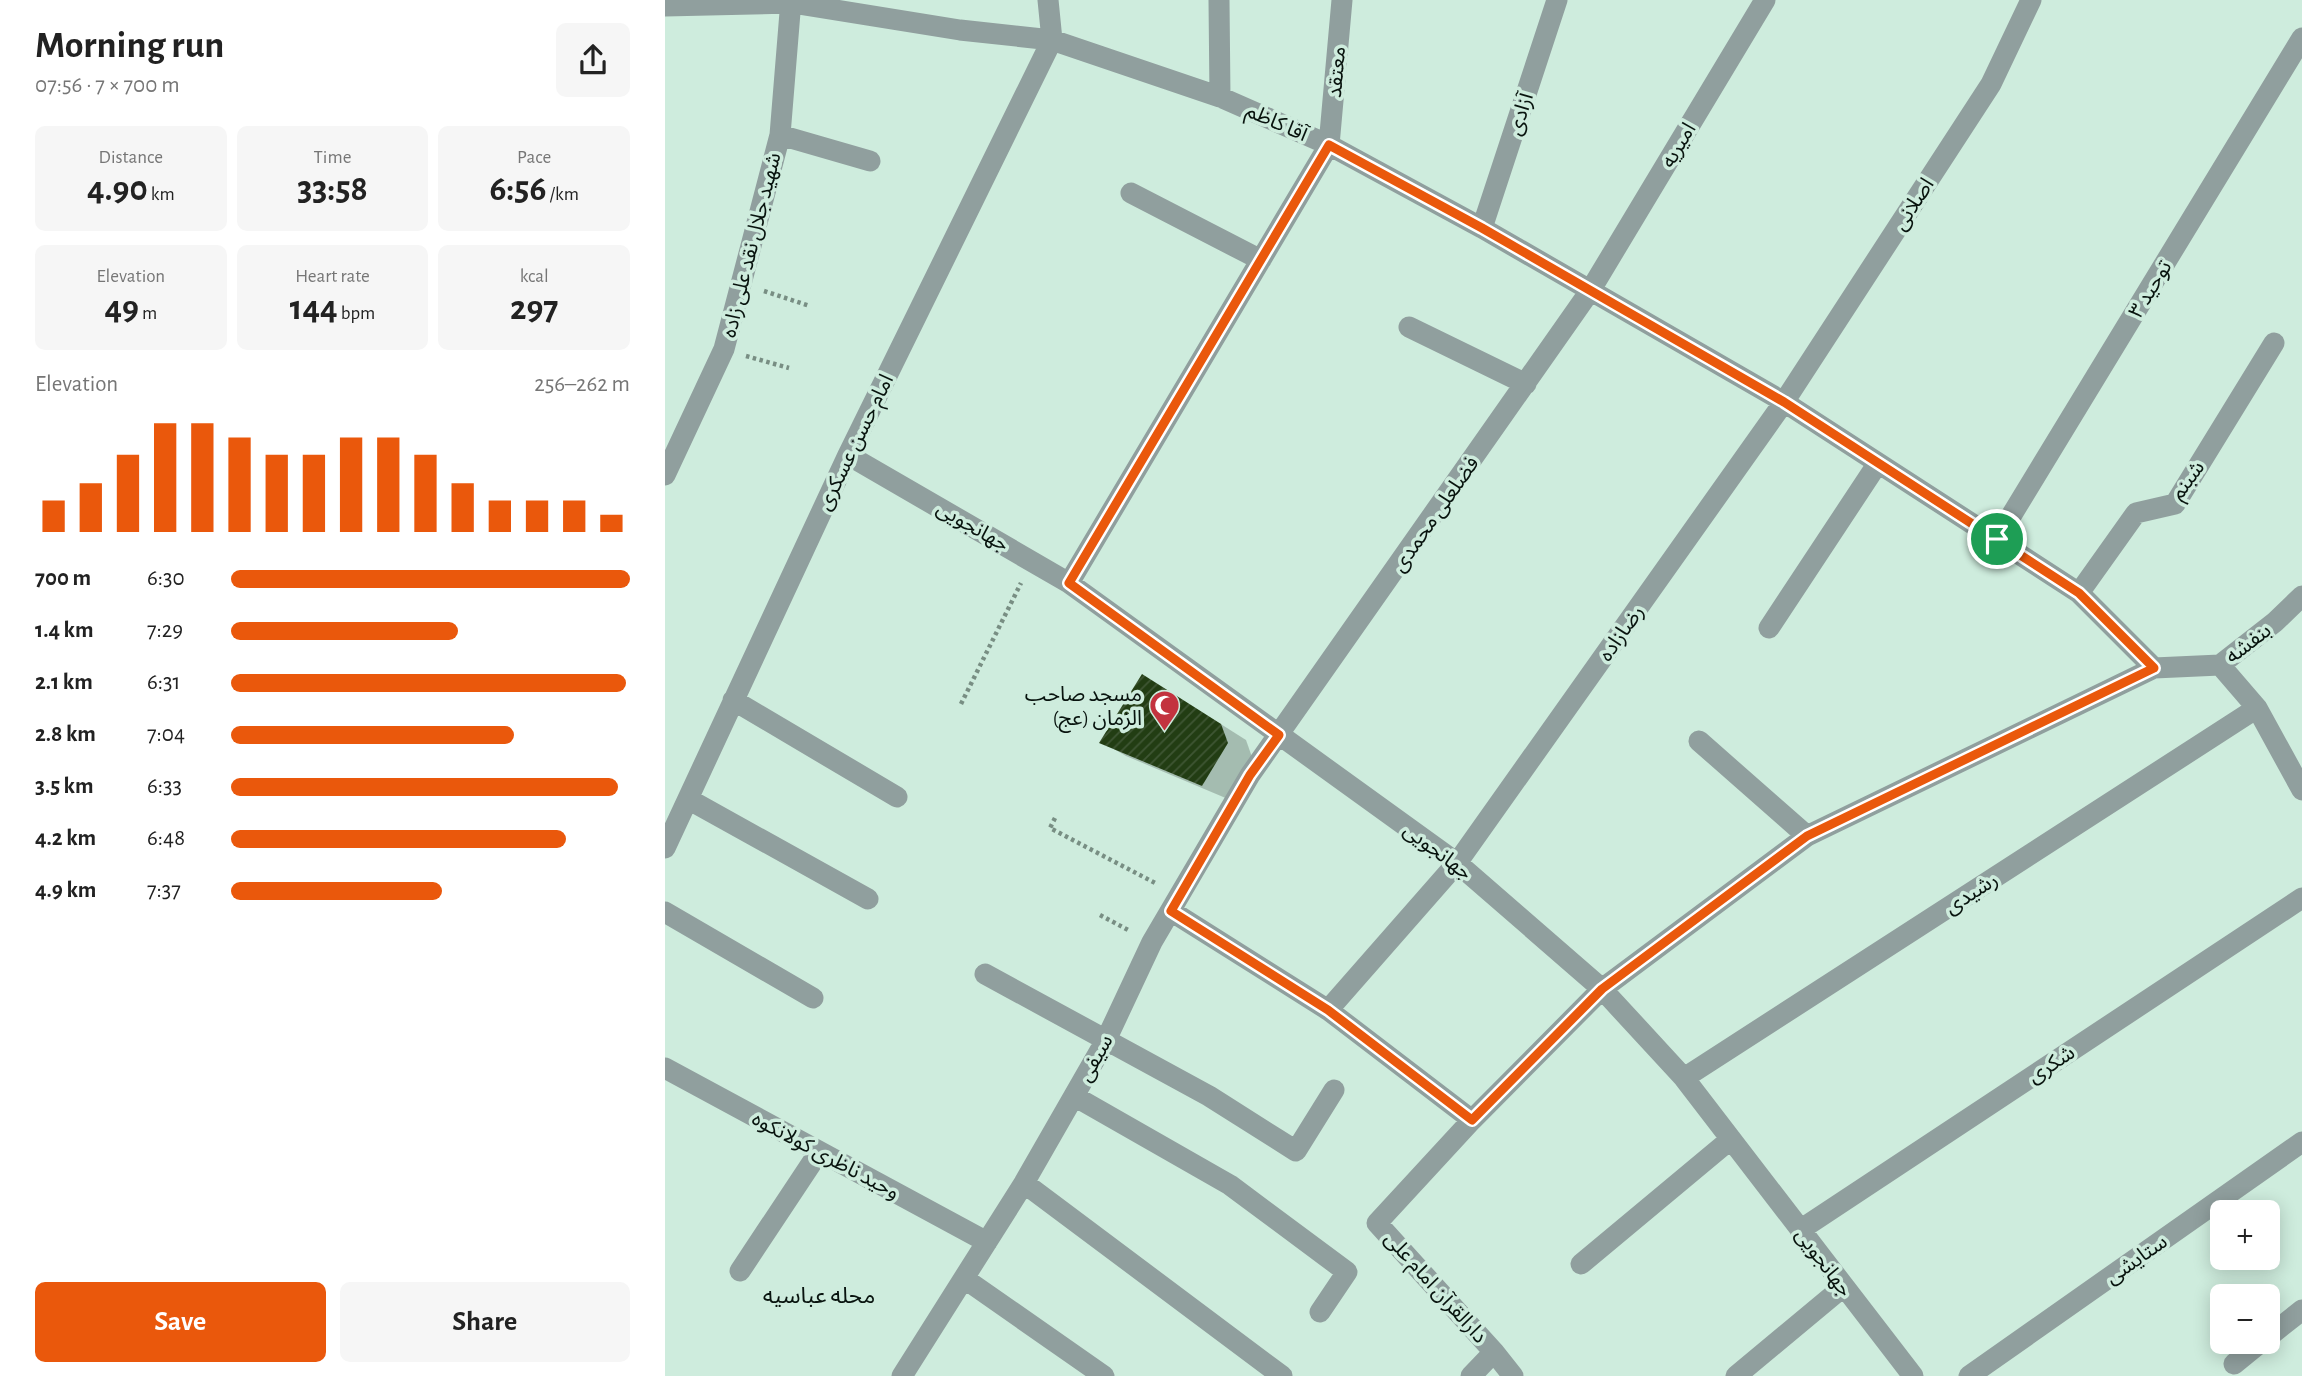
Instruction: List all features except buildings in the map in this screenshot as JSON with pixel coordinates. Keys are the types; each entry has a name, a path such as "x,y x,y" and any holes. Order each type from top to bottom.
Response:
{"street":[{"path":"1048,0 1052,40"},
{"path":"1219,0 1220,97"},
{"name":"معتقد","path":"1329,145 1342,0"},
{"name":"آزادی","path":"1482,228 1557,0"},
{"name":"امیریه","path":"1590,291 1765,0"},
{"name":"اصلانی","path":"1784,402 1991,84 2031,0"},
{"name":"آقا کاظم","path":"665,6 792,2 933,26 1052,40 1220,97 1329,145 1482,228 1784,402 2079,593 2154,668"},
{"name":"شهید جلال نقد علی زاده","path":"665,475 725,349 780,135 792,2"},
{"name":"توحید ۳","path":"1997,539 2302,38"},
{"name":"امام حسن عسکری","path":"665,848 848,455 1052,40"},
{"path":"780,135 870,161"},
{"path":"1069,583 1329,145"},
{"path":"1131,193 1261,260"},
{"name":"فضلعلی محمدی","path":"1279,735 1590,291"},
{"path":"1409,327 1526,384"},
{"name":"شبنم","path":"2079,593 2136,513 2175,503 2274,343"},
{"name":"رضازاده","path":"1328,1010 1457,863 1784,402"},
{"name":"جهانجویی","path":"848,455 1069,583 1457,863 1602,989 1684,1078 1913,1376"},
{"path":"1769,628 1878,463"},
{"name":"بنفشه","path":"1602,989 1807,836 2154,668 2220,665 2275,622 2302,596"},
{"path":"2220,665 2257,708 2302,790"},
{"path":"733,700 897,797"},
{"name":"رشیدی","path":"1684,1078 2257,708"},
{"name":"سیفی","path":"902,1376 1024,1183 1106,1040 1152,942 1250,775 1279,735"},
{"path":"1699,741 1807,836"},
{"path":"688,799 868,900"},
{"name":"شکری","path":"1800,1230 2302,898"},
{"path":"1175,903 1328,1010 1472,1120"},
{"path":"665,912 813,998"},
{"path":"985,974 1209,1096 1296,1151 1334,1090"},
{"name":"دارالقرآن امام علی","path":"1513,1376 1377,1223 1472,1120 1602,989"},
{"name":"وحید ناظری کولانکوه","path":"665,1068 987,1242"},
{"path":"1074,1096 1230,1185 1347,1272 1320,1312"},
{"path":"1581,1264 1731,1139"},
{"name":"ستایشی","path":"1969,1376 2302,1142"},
{"path":"740,1270 819,1152"},
{"path":"1024,1183 1282,1376"},
{"path":"965,1279 1104,1376"},
{"path":"1736,1376 1843,1287"},
{"path":"2280,1327 2302,1310"},
{"path":"1471,1376 1494,1352"},
{"path":"2234,1364 2246,1354"}],"path":[{"path":"741,283 810,306"},
{"path":"725,349 789,368"},
{"path":"961,704 1033,560"},
{"path":"1055,818 1050,828 1175,903"},
{"path":"1100,915 1152,942"}],"place":[{"name":"مسجد صاحب الزمان (عج)","path":"1165,733"}],"district":[{"name":"محله عباسیه","path":"819,1295"}],"route":[{"path":"1329,145 1482,228 1784,402 1997,539 2079,593 2154,668 1807,836 1602,989 1472,1120 1328,1010 1171,911 1250,775 1279,735 1069,583 1329,145"}]}
